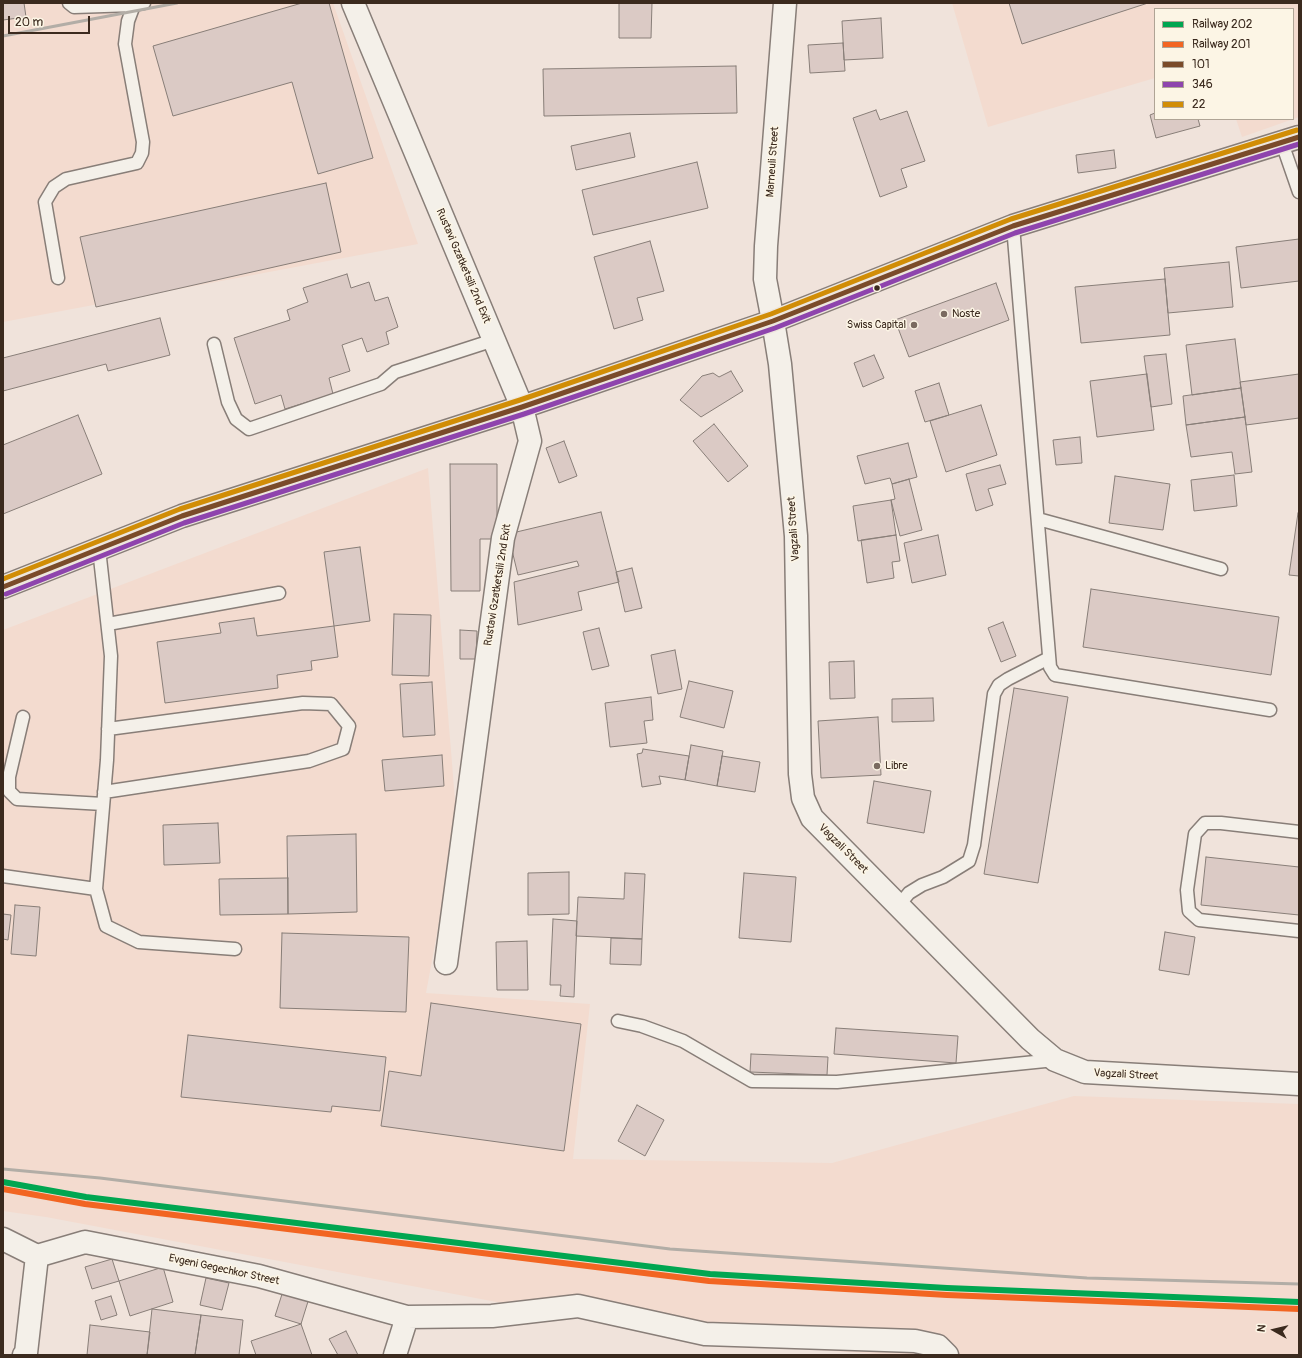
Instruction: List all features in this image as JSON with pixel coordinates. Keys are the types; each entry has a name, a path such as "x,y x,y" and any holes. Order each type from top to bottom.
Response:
{"highway":[{"path":"3,587 182,516 522,407 773,321 1013,226 1290,140"}],"street":[{"name":"Rustavi Gzatketsili 2nd Exit","path":"353,3 522,407 530,441 503,538 446,963"},
{"name":"Marneuli Street","path":"773,321 765,279 766,246 785,3"},
{"name":"Vagzali Street","path":"773,321 780,364 796,536 800,774 803,798 812,818 1030,1039 1055,1060 1085,1072 1299,1084"},
{"path":"3,1239 37,1256 26,1353 24,1355"},
{"name":"Evgeni Gegechkor Street","path":"37,1256 85,1242 259,1276 407,1317 492,1316 578,1306 705,1334 915,1340 938,1346 947,1355"},
{"path":"395,1355 407,1317"}],"lane":[{"path":"69,3 74,7 139,4"},
{"path":"58,278 45,202 54,186 66,179 137,163 142,153 143,142 125,44 128,21 139,4"},
{"path":"1290,140 1299,192"},
{"path":"1013,226 1050,667 1055,675 1270,710"},
{"path":"214,344 228,402 236,419 249,429 381,384 395,372 494,340"},
{"path":"1038,519 1221,569"},
{"path":"99,549 112,656 104,804 96,889 106,926 139,942 235,950"},
{"path":"108,624 279,593"},
{"path":"899,905 909,893 922,885 943,877 969,860 974,845 994,694 999,685 1008,679 1049,658"},
{"path":"104,792 309,761 343,749 349,726 331,704 303,702 108,728"},
{"path":"22,717 9,777 10,791 18,799 104,804"},
{"path":"1299,832 1221,823 1205,823 1195,834 1187,890 1189,911 1198,920 1299,932"},
{"path":"3,876 96,889"},
{"path":"618,1021 642,1026 683,1041 752,1081 837,1082 1055,1060"}],"shaded area":[{"path":"3,3 333,3 418,244 3,322"},
{"path":"952,3 1299,3 1299,117 1294,119 1294,8 1154,8 1154,78 988,127"},
{"path":"1236,120 1290,120 1242,137"},
{"path":"428,468 457,825 426,993 590,1004 573,1159 832,1163 1074,1096 1299,1104 1299,1355 890,1355 714,1343 46,1217 3,1211 3,630"}],"building":[{"path":"3,3 24,3 26,17 3,20"},
{"path":"302,3 329,3 373,158 318,174 292,82 173,116 153,46"},
{"path":"619,3 652,3 651,38 619,38"},
{"path":"1009,3 1148,3 1022,44"},
{"path":"881,18 883,58 844,60 842,21"},
{"path":"843,43 845,71 810,73 808,45"},
{"path":"736,66 737,113 544,116 543,69"},
{"path":"876,110 880,120 907,111 925,161 901,169 907,187 880,197 853,118"},
{"path":"1154,113 1154,120 1198,120 1200,126 1156,138 1150,115"},
{"path":"630,133 635,157 576,170 571,146"},
{"path":"1114,150 1116,168 1078,173 1076,155"},
{"path":"697,162 708,208 593,235 582,190"},
{"path":"326,183 341,252 96,307 80,237"},
{"path":"1299,239 1299,281 1241,288 1236,247"},
{"path":"650,241 664,291 637,298 643,320 614,329 594,257"},
{"path":"1229,262 1233,307 1168,313 1164,268"},
{"path":"347,274 351,288 369,282 375,301 388,297 398,327 386,332 389,344 367,352 362,338 342,345 350,371 329,378 333,394 285,409 281,395 255,404 234,338 290,320 287,310 308,302 303,288"},
{"path":"1165,279 1170,335 1081,343 1075,287"},
{"path":"996,283 1009,320 909,357 895,320"},
{"path":"160,318 170,355 108,371 106,364 3,391 3,358"},
{"path":"1235,339 1241,388 1192,395 1186,345"},
{"path":"1166,354 1172,404 1151,407 1144,356"},
{"path":"874,355 884,378 863,387 854,363"},
{"path":"731,371 743,391 701,417 680,400 702,376 713,373 719,377"},
{"path":"1147,374 1154,430 1097,437 1090,381"},
{"path":"1299,374 1299,418 1246,425 1240,382"},
{"path":"939,383 949,415 925,422 915,391"},
{"path":"1241,388 1245,417 1186,425 1183,396"},
{"path":"981,405 997,455 946,472 930,421"},
{"path":"78,415 102,474 3,514 3,445"},
{"path":"1245,417 1252,472 1235,474 1232,452 1191,457 1186,425"},
{"path":"714,424 748,466 728,482 693,441"},
{"path":"1080,437 1082,463 1056,465 1053,440"},
{"path":"564,441 577,476 559,483 546,448"},
{"path":"908,443 917,477 892,484 890,478 865,484 857,456"},
{"path":"450,464 497,464 497,539 480,539 480,591 451,591"},
{"path":"1000,465 1006,484 988,489 993,505 976,511 966,474"},
{"path":"1234,475 1237,506 1194,511 1191,480"},
{"path":"1115,476 1170,484 1163,530 1109,523"},
{"path":"909,479 922,530 900,536 891,500 895,499 892,484"},
{"path":"891,500 896,535 858,541 853,506"},
{"path":"601,512 619,582 578,592 582,610 518,625 514,582 579,566 577,561 518,575 508,534"},
{"path":"1299,513 1299,576 1289,575"},
{"path":"896,535 900,561 892,562 894,578 867,583 861,540"},
{"path":"938,535 946,575 912,583 904,543"},
{"path":"360,547 370,621 334,626 324,552"},
{"path":"632,568 642,608 625,612 616,572"},
{"path":"1091,589 1279,617 1271,675 1083,647"},
{"path":"394,614 431,615 429,676 392,675"},
{"path":"254,618 257,636 334,626 338,657 311,661 312,670 277,675 278,688 165,703 157,642 221,633 219,623"},
{"path":"1003,622 1016,656 1001,662 988,628"},
{"path":"599,628 609,666 592,670 583,632"},
{"path":"460,630 477,631 476,659 460,659"},
{"path":"675,650 682,689 658,694 651,655"},
{"path":"854,661 855,698 830,699 829,662"},
{"path":"689,681 733,691 724,728 680,717"},
{"path":"432,682 435,735 403,737 400,684"},
{"path":"1014,688 1068,697 1038,883 984,874"},
{"path":"651,697 653,720 644,721 647,743 610,747 605,703"},
{"path":"933,698 934,721 892,722 892,699"},
{"path":"878,717 881,775 821,778 818,721"},
{"path":"691,745 723,751 717,786 685,780"},
{"path":"643,749 689,756 685,780 659,776 661,784 642,787 637,754 642,753"},
{"path":"442,755 444,786 385,791 382,760"},
{"path":"722,756 760,762 755,792 717,786"},
{"path":"874,781 931,791 924,833 867,823"},
{"path":"218,823 220,863 164,865 163,825"},
{"path":"356,834 357,912 288,914 287,836"},
{"path":"1206,857 1299,867 1299,915 1201,905"},
{"path":"569,872 569,914 528,915 528,873"},
{"path":"625,873 645,874 642,939 576,936 578,897 624,899"},
{"path":"744,873 796,877 791,942 739,938"},
{"path":"288,878 288,914 220,915 219,879"},
{"path":"15,905 40,907 36,956 11,954"},
{"path":"3,914 11,915 8,940 3,939"},
{"path":"553,919 577,921 574,997 560,996 561,985 550,985"},
{"path":"1165,932 1195,937 1189,975 1159,970"},
{"path":"282,933 409,937 406,1012 280,1008"},
{"path":"611,938 642,939 641,965 610,964"},
{"path":"527,941 528,990 497,990 496,942"},
{"path":"431,1003 581,1024 564,1151 381,1126 389,1071 421,1076"},
{"path":"836,1028 958,1036 956,1063 834,1054"},
{"path":"188,1035 386,1057 380,1111 332,1106 331,1112 181,1097"},
{"path":"751,1054 828,1057 827,1075 750,1072"},
{"path":"637,1105 664,1120 645,1156 618,1141"},
{"path":"112,1259 119,1281 92,1289 85,1267"},
{"path":"163,1267 173,1302 130,1316 119,1281"},
{"path":"206,1278 229,1283 222,1310 200,1305"},
{"path":"284,1288 310,1295 301,1324 275,1316"},
{"path":"111,1296 117,1315 101,1320 95,1301"},
{"path":"152,1309 201,1315 195,1355 147,1355"},
{"path":"201,1315 243,1320 239,1355 195,1355"},
{"path":"301,1324 312,1355 256,1355 251,1341"},
{"path":"90,1325 150,1332 147,1355 87,1355"},
{"path":"346,1331 358,1355 338,1355 329,1339"}],"railway":[{"path":"3,36 177,3"},
{"path":"3,1169 100,1178 670,1249 1087,1278 1299,1284"}],"rail line":[{"name":"202","path":"3,1182 86,1197 710,1274 947,1288 1299,1302"},
{"name":"201","path":"3,1189 85,1204 709,1281 947,1295 1299,1309"}],"transit line":[{"name":"22","path":"3,579 180,509 520,400 771,314 1011,219 1297,130"},
{"name":"101","path":"3,587 182,516 522,407 773,321 1013,226 1299,137"},
{"name":"346","path":"6,594 184,523 524,414 775,328 1015,233 1299,144"}],"place":[{"name":"Noste","path":"944,314"},
{"name":"Swiss Capital","path":"914,325"},
{"name":"Libre","path":"877,766"}]}
